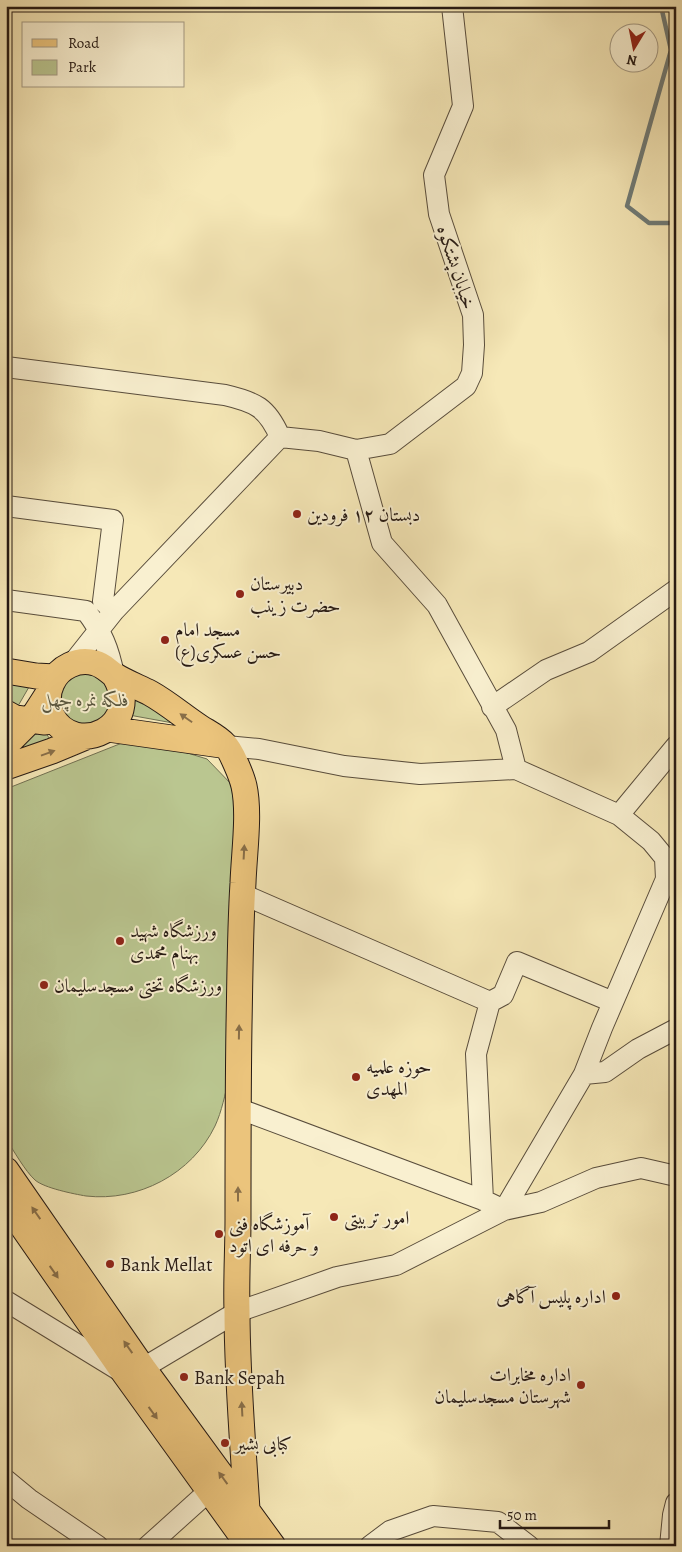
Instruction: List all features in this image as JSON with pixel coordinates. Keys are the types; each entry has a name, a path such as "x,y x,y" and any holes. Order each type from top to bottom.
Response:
{"main road":[{"path":"6,745 31,720 59,678 84,662 106,667 121,685 122,709 116,720 98,732 52,752 6,767"},
{"path":"6,671 59,678"},
{"path":"114,675 152,694 226,746 244,785 246,810 237,1108 237,1312 247,1510"},
{"path":"59,678 48,704 58,724 67,731 77,735 98,732 226,746"},
{"path":"6,714 15,718 58,724"},
{"path":"6,1170 208,1491 249,1546"},
{"path":"6,1203 134,1371 247,1510 273,1546"}],"street":[{"name":"خیابان پشتکوه","path":"280,437 319,441 356,450 390,444 466,386 472,373 474,345 473,315 439,214 434,175 463,106 452,6"},
{"path":"7,373 225,395 250,401 272,419 280,437 114,611 59,678"},
{"path":"356,450 382,543 437,605 506,730 516,768"},
{"path":"6,506 113,520 104,601 114,611"},
{"path":"492,707 546,670 589,652 676,590"},
{"path":"6,600 86,611 99,629 110,652 114,675"},
{"path":"226,746 259,749 344,766 420,774 516,768 619,815 652,840 665,858 671,879 613,1002 584,1074 504,1210"},
{"path":"619,815 676,746"},
{"path":"242,894 490,1002"},
{"path":"483,1200 476,1054 490,1002 503,995 518,962 613,1002"},
{"path":"584,1074 605,1072 638,1049 676,1029"},
{"path":"237,1108 483,1200 504,1210"},
{"path":"6,1301 134,1371 237,1312 337,1277 396,1265 504,1210 541,1202 596,1178 641,1168 676,1176"},
{"path":"6,1480 29,1499 98,1546"},
{"path":"148,1546 208,1491"},
{"path":"670,1546 676,1503"},
{"path":"370,1546 390,1531 433,1516 498,1522 529,1546"}],"green space":[{"name":"فلکه نمره چهل","path":"77,668 113,684 106,723 68,725 55,689"},
{"path":"6,682 29,687 18,706 6,703"},
{"path":"135,693 184,725 129,715"},
{"path":"41,727 53,743 10,757"},
{"name":"ورزشگاه شهید بهنام محمدی","path":"122,743 181,751 207,759 234,787 239,805 229,1078 215,1126 205,1143 178,1171 144,1189 106,1197 86,1196 39,1183 31,1176 6,1139 6,789"}],"waterway":[{"path":"661,6 671,50 627,206 649,223 676,223"}],"place":[{"name":"دبستان ۱۲ فرودین","path":"297,514"},
{"name":"دبیرستان حضرت زینب","path":"240,594"},
{"name":"مسجد امام حسن عسکری(ع)","path":"165,640"},
{"name":"ورزشگاه شهید بهنام محمدی","path":"120,941"},
{"name":"ورزشگاه تختی مسجدسلیمان","path":"44,985"},
{"name":"حوزه علمیه المهدی","path":"356,1077"},
{"name":"امور تربیتی","path":"334,1217"},
{"name":"آموزشگاه فنی و حرفه ای اتود","path":"219,1234"},
{"name":"Bank Mellat","path":"110,1264"},
{"name":"اداره پلیس آگاهی","path":"616,1296"},
{"name":"Bank Sepah","path":"184,1377"},
{"name":"اداره مخابرات شهرستان مسجدسلیمان","path":"581,1385"},
{"name":"کبابی بشیر","path":"225,1443"}]}
